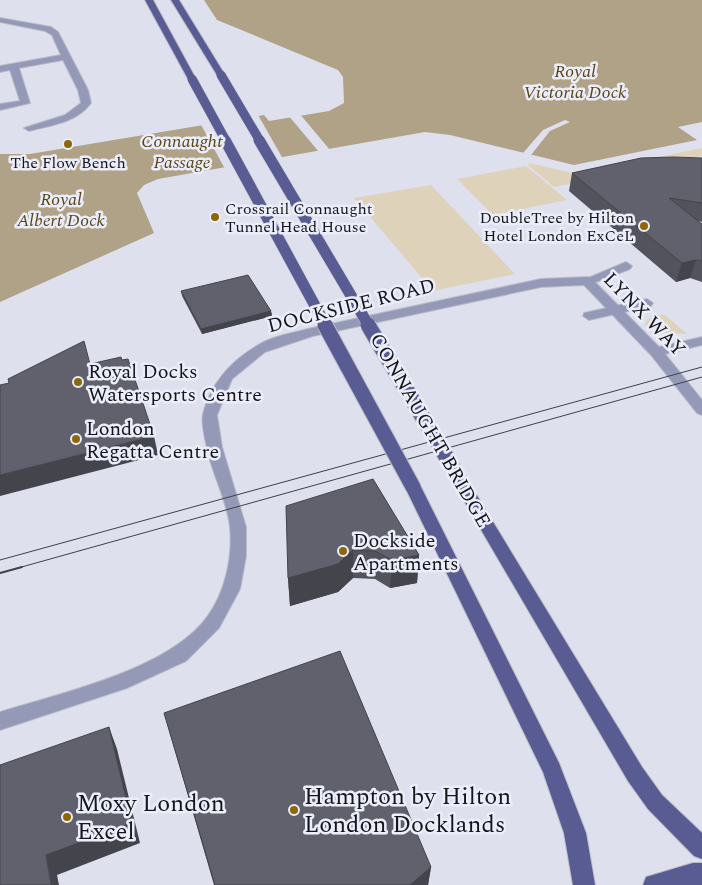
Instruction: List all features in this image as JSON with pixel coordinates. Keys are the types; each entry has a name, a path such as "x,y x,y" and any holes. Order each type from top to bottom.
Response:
{"main road":[{"name":"CONNAUGHT BRIDGE","path":"149,0 413,487 552,770 575,833 584,885"},
{"name":"CONNAUGHT BRIDGE","path":"175,0 307,218 635,774 655,802 702,848"},
{"path":"654,885 693,874 702,874"}],"street":[{"path":"0,20 48,29 55,34 83,90 86,103 75,116 29,128"},
{"path":"0,69 66,57"},
{"path":"0,107 25,103 14,67"},
{"path":"587,281 626,266"},
{"name":"LYNX WAY","path":"541,283 587,281 656,352 702,410"},
{"name":"DOCKSIDE ROAD","path":"0,721 120,682 179,655 213,623 231,589 238,556 238,527 214,447 210,415 226,377 260,349 285,339 541,283"},
{"path":"589,316 647,303"},
{"path":"656,352 702,341"}],"shaded area":[{"path":"702,148 702,156 554,187 528,165 529,163 577,174"},
{"path":"526,166 567,200 493,215 457,179"},
{"path":"431,185 515,274 433,291 354,198"},
{"path":"657,315 665,315 687,334 664,333 645,325 647,320"}],"water":[{"name":"Royal Victoria Dock","path":"204,0 702,0 702,122 678,127 697,140 574,165 450,135 425,132 158,179 144,185 137,193 154,233 0,302 0,154 30,154 264,115 269,121 329,111 344,103 343,77 338,70 217,20"}],"pier":[{"path":"257,113 283,159 225,169 200,123"},
{"path":"299,113 330,150 319,152 288,115"},
{"path":"565,120 570,122 550,131 531,155 523,153 543,130"}],"building":[{"name":"DoubleTree by Hilton Hotel London ExCeL","path":"641,158 702,158 702,203 669,198 702,224 702,261 696,260 682,263 572,173"},
{"path":"248,275 271,311 201,329 181,291"},
{"name":"London Regatta Centre","path":"84,341 90,364 121,357 122,360 128,359 154,436 0,475 0,385 9,383 8,379"},
{"path":"373,479 419,555 392,560 375,551 353,550 338,564 288,578 286,506"},
{"name":"Hampton by Hilton London Docklands","path":"340,651 431,867 410,885 215,885 164,713"},
{"name":"Moxy London Excel","path":"109,727 132,823 46,855 51,885 0,885 0,765"}],"tram line":[{"path":"0,560 702,367"},
{"path":"18,568 702,377"},
{"path":"0,573 22,567"}],"place":[{"name":"The Flow Bench","path":"68,144"},
{"name":"Crossrail Connaught Tunnel Head House","path":"215,217"},
{"name":"DoubleTree by Hilton Hotel London ExCeL","path":"644,226"},
{"name":"Royal Docks Watersports Centre","path":"78,382"},
{"name":"London Regatta Centre","path":"76,439"},
{"name":"Dockside Apartments","path":"343,551"},
{"name":"Hampton by Hilton London Docklands","path":"294,810"},
{"name":"Moxy London Excel","path":"67,817"}],"water label":[{"name":"Connaught Passage","path":"182,151"},
{"name":"Royal Albert Dock","path":"61,209"}]}
